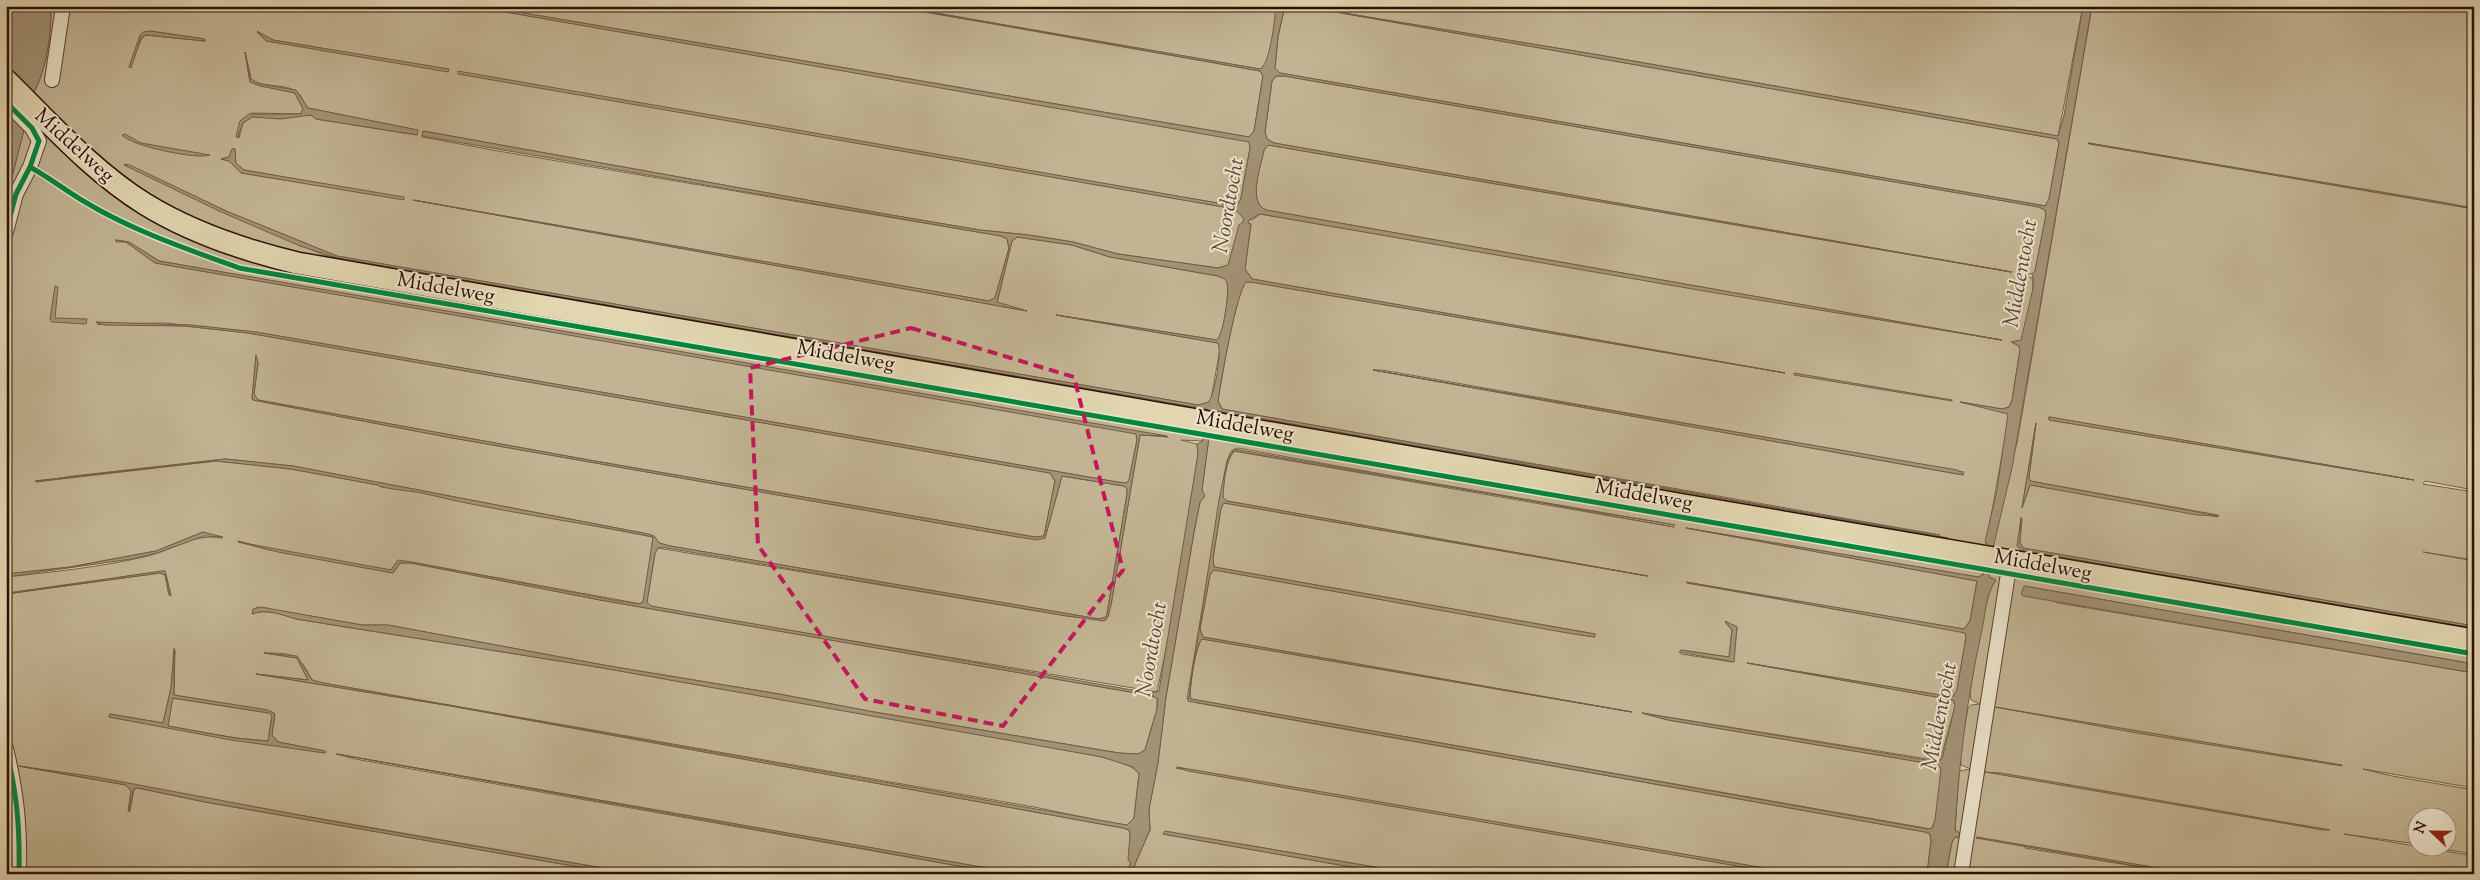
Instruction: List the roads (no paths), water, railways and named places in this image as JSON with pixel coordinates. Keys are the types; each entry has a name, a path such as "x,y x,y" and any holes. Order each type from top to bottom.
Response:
{"main road":[{"name":"Middelweg","path":"6,80 29,113 144,203 218,240 252,252 297,263 2474,640"}],"street":[{"path":"52,80 63,6"},
{"path":"6,102 29,113 39,147 16,194 6,232"},
{"path":"1961,874 2010,561"},
{"path":"6,748 17,799 20,827 18,874"}],"water":[{"path":"9,6 51,6 49,40 45,62 33,94 6,201 6,72 8,63 5,43 9,20"},
{"name":"Noordtocht","path":"471,6 483,6 1249,137 1254,131 1263,76 1260,71 919,10 1260,69 1264,66 1267,59 1276,6 1285,6 1278,36 1275,68 1280,73 2045,206 2049,199 2059,143 2057,139 1313,8 1599,55 2058,136 2064,115 2083,6 2092,6 2012,468 1993,548 1988,547 1989,545 1985,542 1997,490 2008,414 1960,402 2002,409 2009,407 2012,400 2020,350 2019,346 2011,342 2021,340 2034,284 2032,274 2035,271 2046,215 2045,210 2039,207 1284,76 1276,76 1272,81 1265,132 1267,139 1274,143 2012,272 1268,145 1264,150 1256,192 1260,206 1266,210 2002,340 1704,291 1260,214 1249,220 1248,223 1251,224 1245,269 1252,279 1785,373 1246,282 1238,303 1226,357 1218,401 1222,409 1948,538 1218,411 1213,412 1206,409 338,258 300,246 219,211 124,165 130,165 226,211 337,256 1198,405 1209,402 1214,390 1217,372 1218,343 1056,315 1217,340 1224,322 1228,288 1226,280 1218,276 1110,257 1072,245 1017,237 1012,241 997,302 1027,311 413,200 989,301 995,298 1009,248 1007,239 1001,236 422,136 423,131 885,214 980,230 1073,242 1118,254 1218,268 1228,265 1239,225 1244,219 1235,209 458,74 458,71 1229,205 1239,203 1241,198 1250,148 1249,142"},
{"path":"150,31 205,39 205,41 146,35 141,38 131,68 129,67 140,35 143,32"},
{"path":"257,31 273,40 449,69 448,72 266,41"},
{"path":"245,52 251,79 260,84 296,90 308,108 418,130 417,135 316,119 311,115 281,119 252,117 243,123 237,138 240,121 249,114 301,114 303,109 295,93 260,86 250,82"},
{"path":"125,134 141,143 210,155 192,156 165,151 128,139 122,135"},
{"path":"2089,144 2447,203 2474,209"},
{"path":"232,149 235,149 236,163 244,170 404,197 404,200 241,173 229,161 221,159 229,157"},
{"path":"115,240 129,242 159,261 1167,436 1140,435 1111,605 1108,617 1104,621 661,547 655,553 647,602 651,606 1127,689 1151,693 1159,691 1198,454 1197,444 1203,441 1205,428 1210,429 1202,490 1205,496 1200,502 1194,532 1166,697 1158,763 1149,809 1150,830 1135,864 1136,874 1125,874 1131,863 1128,860 1130,834 1129,830 1123,828 451,706 256,674 308,680 297,658 264,653 297,656 312,680 323,683 1127,825 1134,818 1139,774 1133,767 1102,757 597,667 296,619 274,613 257,612 252,614 253,609 261,607 362,625 388,625 609,666 1119,753 1138,754 1145,750 1157,709 1158,699 1153,696 600,600 411,563 400,563 393,573 278,552 238,542 391,570 398,560 411,562 639,604 643,602 653,537 624,531 508,511 291,469 216,461 35,481 225,459 293,466 648,534 654,536 659,543 670,546 1099,619 1106,617 1107,614 1127,494 1127,489 1124,486 1062,476 1045,538 1037,540 1018,537 447,437 253,400 256,355 258,363 254,394 258,400 589,460 1035,537 1044,536 1055,481 1050,473 248,333 185,326 104,325 96,322 192,325 256,332 1126,483 1129,480 1137,440 1136,434 155,263 126,242"},
{"path":"55,286 58,287 55,318 87,319 86,324 52,322 50,319"},
{"path":"1373,370 1957,470 1964,474 1963,475"},
{"path":"1794,373 1952,400 1952,401 1794,375"},
{"path":"2049,417 2061,419 2414,480 2049,420"},
{"path":"2036,423 2030,481 2219,516 2197,515 2030,485 2022,508"},
{"path":"1234,449 1675,525 1234,451 1227,467 1223,497 1227,501 1648,576 1224,503 1221,508 1213,558 1214,567 1595,634 1595,637 1214,570 1210,575 1200,629 1203,637 1632,712 1202,639 1197,649 1193,666 1219,500 1227,461"},
{"path":"2021,517 2020,543 2023,548 2474,626 2474,628 2021,550 2017,546"},
{"path":"1686,528 1978,577 1983,575 1984,564 1990,565 1989,577 1996,580 1986,605 1961,756 1955,830 1961,834 1961,837 1955,837 1952,842 1946,874 1927,874 1931,841 1930,834 1188,701 1193,670 1191,699 1927,829 1932,828 1935,820 1941,769 1938,765 1668,720 1642,713 1938,762 1942,759 1955,706 1953,700 1747,663 1952,697 1957,690 1966,637 1965,633 1686,582 1964,629 1970,621 1977,581"},
{"path":"203,532 223,537 204,536 157,553 131,559 6,577 6,574 70,567 156,551"},
{"path":"165,571 171,596 169,595 165,575 160,573 6,594"},
{"path":"2024,586 2474,664 2474,673 2023,596 2021,594"},
{"path":"1725,621 1737,627 1734,662 1679,652 1681,650 1729,657 1732,630"},
{"path":"174,648 174,695 268,710 275,714 272,735 278,742 325,751 325,753 231,740 109,717 110,714 163,723 171,688","holes":["173,698 269,713 272,716 268,741 235,738 168,726"]},
{"path":"1995,707 2342,765 2342,766 2131,732"},
{"path":"336,754 1021,874 1003,874"},
{"path":"19,766 96,777 358,826 637,874 619,874 205,802 138,788 134,789 129,812 131,791 126,785"},
{"path":"1177,767 1799,874 1784,874 1188,771"},
{"path":"1985,772 2001,773 2330,830 2323,830"},
{"path":"6,779 13,822 12,874 6,874"},
{"path":"1165,831 1415,874 1391,874 1163,834"},
{"path":"1977,837 2193,874 2182,874"}],"water label":[{"name":"Middentocht","path":"2019,273"},
{"name":"Middentocht","path":"1938,716"}]}
